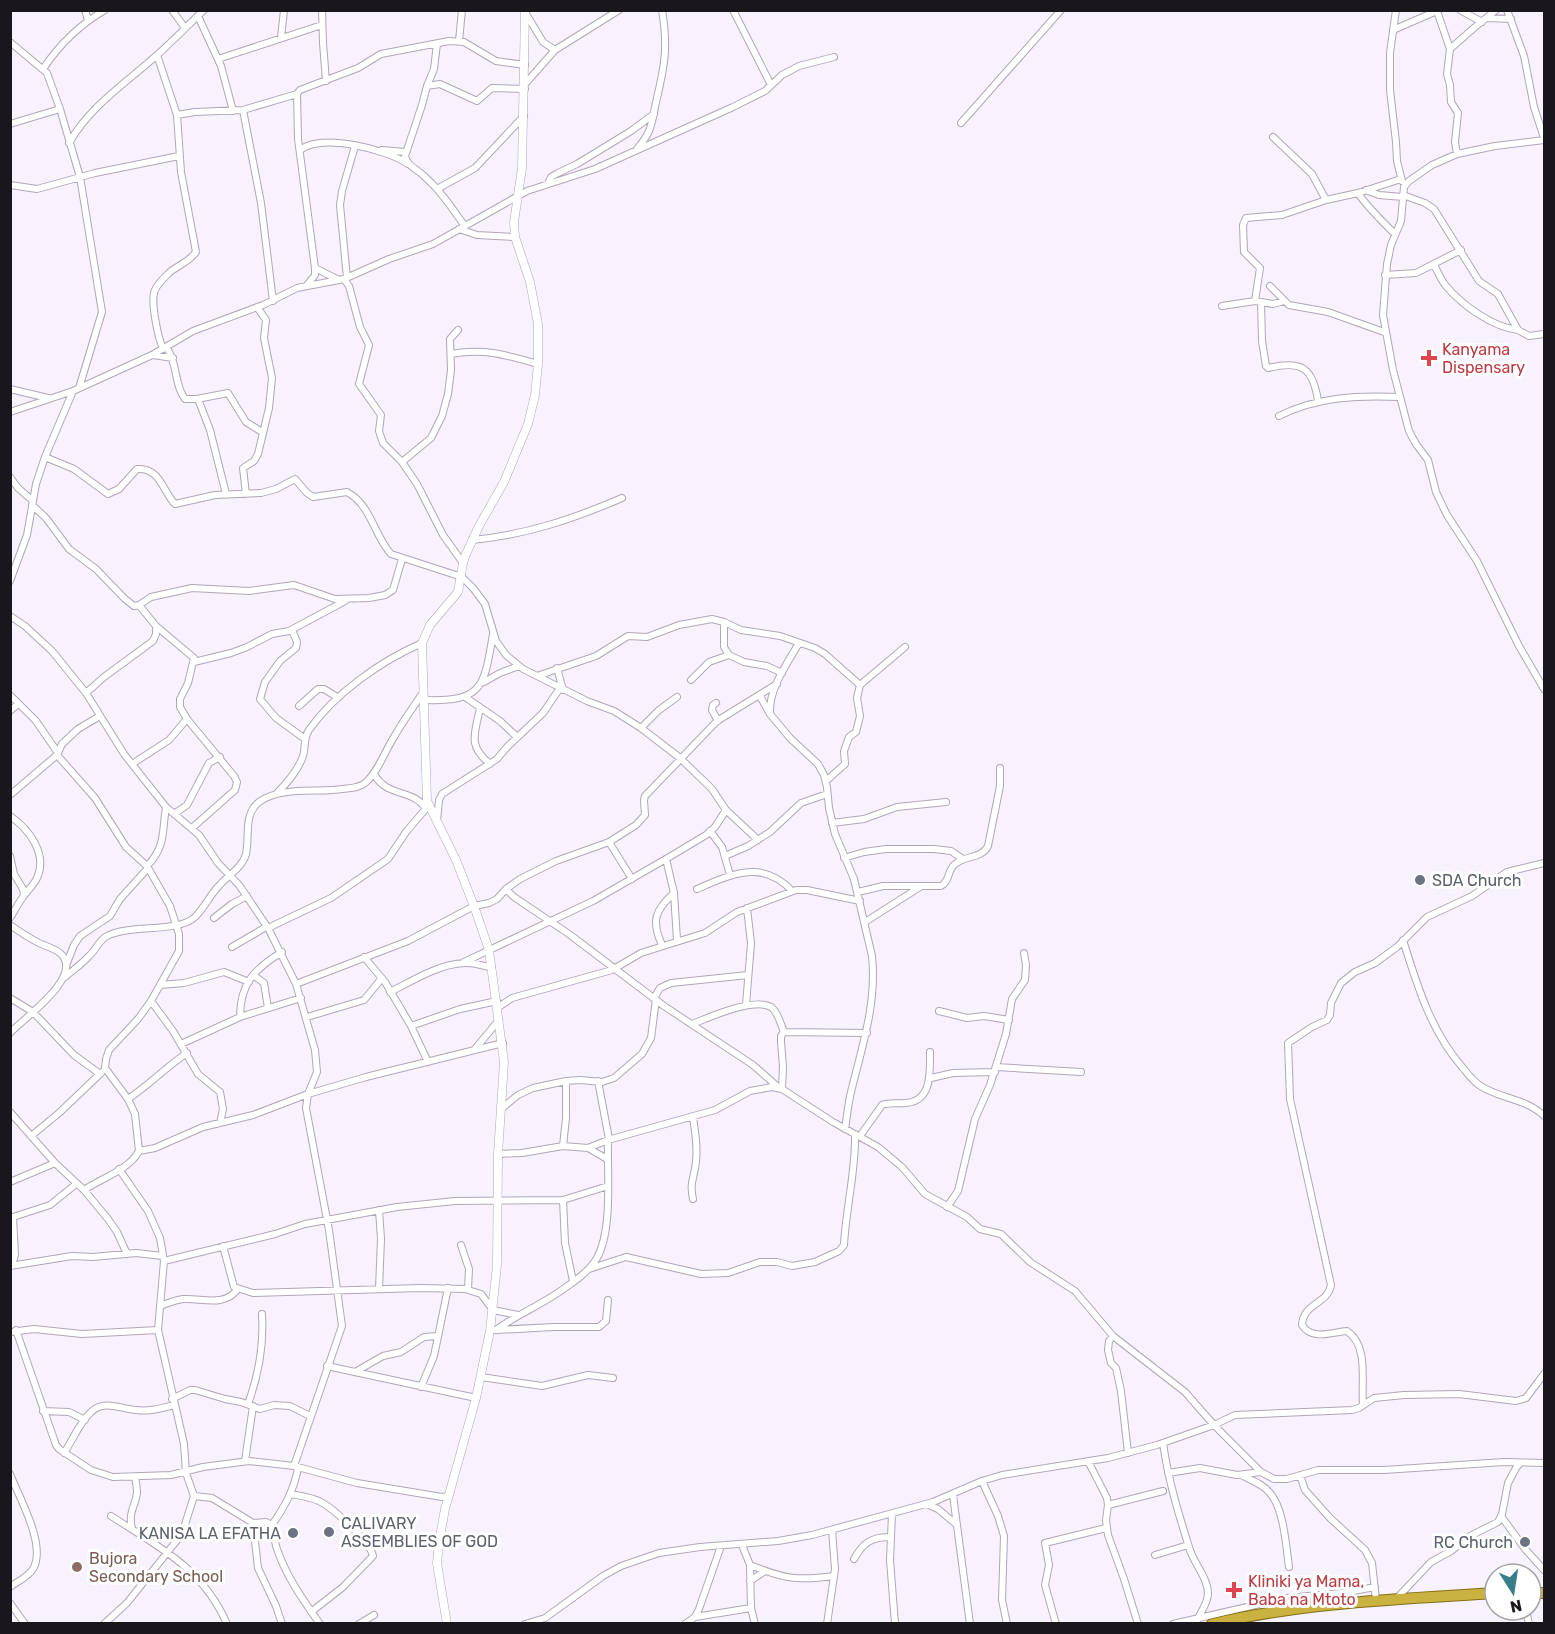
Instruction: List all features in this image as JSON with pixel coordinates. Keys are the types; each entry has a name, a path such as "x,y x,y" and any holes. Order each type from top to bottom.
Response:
{"highway":[{"path":"1212,1623 1312,1607 1398,1598 1483,1594"}],"street":[{"path":"85,10 88,20"},
{"path":"43,69 53,54 88,20 105,10"},
{"path":"172,10 185,28"},
{"path":"69,143 80,124 95,108 157,55 204,10"},
{"path":"281,38 284,10"},
{"path":"322,10 326,81"},
{"path":"459,41 462,10"},
{"path":"427,86 440,84 477,100 492,88 525,86 555,50 619,10"},
{"path":"637,150 648,135 666,57 666,29 662,10"},
{"path":"733,10 771,86"},
{"path":"961,123 1061,10"},
{"path":"1396,10 1390,90 1397,161 1403,193 1401,221 1395,234 1385,275 1384,332 1409,431 1428,460 1436,492 1447,515 1477,561 1515,637 1545,688"},
{"path":"1460,10 1484,20 1511,19"},
{"path":"1450,49 1496,10"},
{"path":"1403,193 1415,176 1457,153 1545,139 1534,107 1524,56 1507,10"},
{"path":"525,11 543,42 555,50"},
{"path":"428,807 422,643 429,625 458,592 463,563 472,540 504,482 528,423 535,394 538,324 533,292 515,237 514,222 522,168 525,11"},
{"path":"1393,30 1438,11 1450,49 1447,74 1450,82 1451,102 1458,113 1455,142 1457,153"},
{"path":"198,16 218,59 233,111"},
{"path":"218,59 322,25"},
{"path":"177,115 203,111 243,110 297,94 304,88 358,68 381,54 437,44 459,41 496,61 525,65"},
{"path":"10,42 47,73 60,109 80,177 102,312 76,389 66,405 45,457 36,484 27,535 10,581"},
{"path":"408,164 405,152 434,69 437,44"},
{"path":"157,55 177,115 179,156 196,252 168,274 155,290 153,297 158,335 173,358 182,396 190,400 228,393 246,422 262,432"},
{"path":"10,412 76,389 152,355 193,331 273,301 297,288 345,278 389,259 433,244 518,195 595,169 715,116 771,86 782,75 799,66 834,57"},
{"path":"297,94 298,139 315,268 315,275 306,285"},
{"path":"10,124 60,109"},
{"path":"243,110 261,203 273,301"},
{"path":"548,184 551,177 631,131 654,114"},
{"path":"437,189 475,168 524,116"},
{"path":"1273,137 1312,174 1326,200"},
{"path":"298,139 307,144 326,143 405,152"},
{"path":"300,150 307,144"},
{"path":"355,146 340,205 345,278 350,286 360,327 369,345 359,381 360,388 381,415 379,431 383,443 402,462 417,484 443,535 463,563"},
{"path":"372,149 402,159 425,177 437,189 462,227 477,235 515,237"},
{"path":"10,185 37,189 124,166 179,156"},
{"path":"1318,401 1315,381 1310,374 1291,364 1266,367 1258,302 1260,271 1244,252 1243,221 1250,217 1282,215 1401,179"},
{"path":"1366,190 1379,195 1403,193 1432,207 1479,281 1498,294 1518,330"},
{"path":"1358,193 1395,234"},
{"path":"1385,275 1416,273 1461,250"},
{"path":"1434,265 1447,286 1463,301 1501,326 1518,330 1529,336 1545,334"},
{"path":"315,268 345,278"},
{"path":"1270,286 1284,301 1296,307 1339,316 1384,332"},
{"path":"1222,306 1258,302 1272,304 1284,301"},
{"path":"246,494 243,468 254,461 258,454 269,408 272,378 264,338 266,320 257,307"},
{"path":"402,462 423,446 439,425 452,370 450,339 458,330"},
{"path":"451,354 488,352 538,364"},
{"path":"152,355 173,358"},
{"path":"10,389 49,398"},
{"path":"24,406 25,393"},
{"path":"1279,416 1318,401 1373,395 1400,396"},
{"path":"57,396 66,405"},
{"path":"198,399 210,429 226,494"},
{"path":"45,457 74,469 108,494 114,493 133,473 142,469 147,470 163,483 175,504 207,496 271,491 295,479 313,497 347,492 362,503 383,545 391,554 402,559 419,561 462,577 473,588 484,604 499,647 519,666 562,689 614,711 641,729 680,758 712,789 726,810 758,840"},
{"path":"10,477 46,518 69,549 96,569 130,604 139,605 151,597 177,590 204,588 249,591 287,585 303,587 327,596 348,600"},
{"path":"472,540 501,537 540,528 588,513 622,498"},
{"path":"194,662 231,653 272,634 292,630 348,600 389,593 395,586 402,559"},
{"path":"139,605 156,626 190,654 194,662 179,702 187,718 234,776 237,786 228,798 192,828"},
{"path":"10,616 25,626 52,651 86,693 132,764 166,807 192,828 247,896 282,952 307,1017 317,1062 315,1079 308,1094 306,1108 327,1220 342,1326 310,1416 296,1467 295,1485 272,1525 275,1546 287,1572 320,1623"},
{"path":"537,676 596,656 628,636 647,637 679,625 712,618 741,630 780,636 825,654 860,685"},
{"path":"720,657 724,647 724,622"},
{"path":"86,693 153,640 156,626"},
{"path":"292,630 297,642 296,648 280,661 265,682 260,699 276,718 305,739"},
{"path":"482,684 493,633"},
{"path":"276,794 290,780 300,764 308,731 338,697 388,660 422,643"},
{"path":"770,714 770,701 799,643"},
{"path":"724,647 729,655 744,662 767,666 782,673"},
{"path":"826,781 845,764 844,751 849,738 856,732 859,722 861,711 857,698 860,685 905,647"},
{"path":"691,680 709,662 729,655"},
{"path":"425,700 445,701 465,697 500,673 519,666"},
{"path":"557,668 562,689"},
{"path":"296,984 408,941 474,906 497,899 506,889 536,870 609,842 627,831 643,819 646,810 645,796 680,758 718,721 777,684"},
{"path":"299,706 318,689 338,697"},
{"path":"437,822 439,800 442,794 490,764 503,753 543,713 562,689"},
{"path":"179,934 188,922 198,915 216,888 231,876 245,856 248,824 257,803 276,794 288,792 321,792 358,787 374,774 394,736 424,690"},
{"path":"10,695 36,721 57,754 95,798 126,847 147,867 167,901 179,934 179,951 152,1001 109,1050 103,1071 31,1136"},
{"path":"759,696 770,714 790,738 818,764 826,781 824,796 844,858 858,892 874,967 867,1033 851,1091 845,1129"},
{"path":"465,697 500,720 518,737"},
{"path":"641,729 659,710 677,698"},
{"path":"716,703 712,710 718,721"},
{"path":"10,711 18,704"},
{"path":"480,708 475,747 490,764"},
{"path":"10,795 57,754 62,744 78,729 100,716"},
{"path":"132,764 169,740 187,718"},
{"path":"174,814 187,805 209,763 220,757"},
{"path":"858,892 883,886 941,886 945,884 952,867 963,859 982,853 988,848 1000,786 1000,768"},
{"path":"374,774 389,790 417,798 428,807 456,860 489,950 503,1043 493,1330 440,1528 437,1563 447,1623"},
{"path":"725,856 770,832 796,807 806,801 824,796"},
{"path":"832,823 864,819 897,807 946,802"},
{"path":"65,977 66,964 80,936 110,916 120,899 158,853 162,844 166,807"},
{"path":"232,947 267,927 331,898 388,859 406,832 428,807"},
{"path":"390,992 433,971 464,963 632,879 711,831 726,810"},
{"path":"10,816 31,835 39,854 37,879 10,918"},
{"path":"711,831 723,847 730,875"},
{"path":"609,842 632,879"},
{"path":"844,858 886,849 934,849 951,851 963,859"},
{"path":"10,856 14,874 24,895"},
{"path":"666,859 674,893 677,940"},
{"path":"1363,1404 1362,1359 1353,1335 1347,1331 1312,1333 1302,1325 1306,1312 1325,1298 1331,1285 1290,1100 1290,1065 1287,1046 1290,1040 1327,1020 1335,993 1347,977 1375,963 1397,947 1427,917 1472,896 1507,872 1545,863"},
{"path":"697,889 743,872 760,873 781,881 792,891"},
{"path":"778,897 781,881"},
{"path":"865,922 921,886"},
{"path":"506,889 616,968 664,1006 753,1065 780,1088 891,1156 925,1194 968,1217 980,1229 1000,1234 1030,1262 1075,1291 1113,1336 1185,1392 1261,1472 1277,1479 1287,1479 1318,1470 1384,1470 1504,1462 1545,1463"},
{"path":"411,1026 460,1009 507,1000 616,968 650,949 705,933 747,908 792,891 807,890 860,901"},
{"path":"662,945 657,934 657,912 674,893"},
{"path":"214,918 247,896"},
{"path":"746,1005 751,943 747,908"},
{"path":"10,1033 109,934 188,922"},
{"path":"10,926 81,963"},
{"path":"650,949 657,934"},
{"path":"1403,940 1432,1023 1439,1037 1472,1080 1480,1086 1533,1106 1545,1116"},
{"path":"240,1017 241,997 253,975 264,963 282,952"},
{"path":"60,953 66,964"},
{"path":"947,1207 958,1191 975,1119 995,1069 1009,1020 1012,999 1025,980 1024,953"},
{"path":"364,957 382,978 411,1026 428,1062"},
{"path":"464,963 492,968"},
{"path":"160,985 184,983 224,972 249,982"},
{"path":"253,975 264,982 268,1008"},
{"path":"501,1109 518,1095 533,1088 566,1081 598,1082 614,1078 642,1054 653,1032 655,999 660,988 671,983 748,975"},
{"path":"307,1017 364,1000 382,978"},
{"path":"10,998 33,1012 74,1055 103,1071 128,1099 135,1114 138,1151"},
{"path":"181,1044 240,1017 301,998"},
{"path":"497,1001 507,1000"},
{"path":"152,1001 187,1053 198,1074 220,1092 222,1099 220,1123"},
{"path":"692,1024 746,1005 771,1007 784,1032"},
{"path":"654,1009 664,1006"},
{"path":"24,1007 26,1018"},
{"path":"939,1011 967,1018 984,1016 1009,1020"},
{"path":"475,1049 499,1020"},
{"path":"784,1032 867,1033"},
{"path":"780,1088 783,1066 780,1042 784,1032"},
{"path":"84,1190 119,1169 138,1151 155,1148 195,1130 253,1115 308,1094 503,1043"},
{"path":"493,1330 547,1300 589,1269 626,1257 701,1274 728,1273 760,1262 777,1262 792,1266 815,1262 839,1251 844,1245 857,1135 882,1105 918,1100 923,1095 930,1078 930,1052"},
{"path":"128,1099 148,1085 167,1066 187,1053"},
{"path":"930,1078 995,1069 1081,1072"},
{"path":"563,1146 566,1081"},
{"path":"589,1269 601,1249 605,1231 608,1186 609,1140 598,1082"},
{"path":"498,1154 522,1153 563,1146 588,1148 715,1110 750,1091 780,1088"},
{"path":"10,1112 55,1163 84,1190 113,1226 127,1254"},
{"path":"693,1117 697,1148 696,1166 690,1186 693,1199"},
{"path":"588,1148 607,1159"},
{"path":"10,1182 55,1163"},
{"path":"104,1623 128,1603 182,1534 194,1496 186,1473 184,1444 158,1330 163,1258 156,1225 119,1169"},
{"path":"11,1265 15,1255 13,1217 50,1205 76,1184"},
{"path":"11,1265 72,1256 127,1254 163,1258 275,1234 305,1224 379,1210 431,1203 497,1202 516,1199 563,1200 608,1186"},
{"path":"563,1200 565,1244 573,1281"},
{"path":"379,1210 381,1239 379,1289"},
{"path":"460,1245 469,1269 468,1290"},
{"path":"223,1246 231,1280 237,1290 254,1293 448,1288 481,1294 493,1310 518,1315"},
{"path":"481,1294 495,1286"},
{"path":"421,1387 434,1356 448,1288"},
{"path":"160,1306 184,1299 211,1301 225,1299 233,1296 237,1290"},
{"path":"493,1330 599,1327 606,1321 608,1300"},
{"path":"244,1461 250,1405 262,1353 262,1314"},
{"path":"158,1330 82,1334 34,1329 13,1331 56,1445 101,1475 113,1478 186,1473 203,1467 244,1461 296,1467 357,1483 442,1497 449,1496"},
{"path":"355,1372 383,1356 400,1352 424,1337 437,1336"},
{"path":"1113,1336 1109,1341 1108,1350 1111,1363 1116,1368 1121,1391 1128,1453"},
{"path":"327,1366 476,1398"},
{"path":"530,1623 545,1618 560,1609 621,1566 659,1553 795,1539 927,1504 1002,1474 1128,1453 1163,1443 1242,1414 1352,1410 1380,1397 1425,1394 1460,1394 1516,1401 1526,1398 1545,1374"},
{"path":"481,1377 542,1386 588,1375 613,1378"},
{"path":"64,1452 96,1407 111,1405 135,1410 157,1409 173,1402 190,1390 262,1409 274,1405 290,1406 310,1416"},
{"path":"43,1411 69,1412 85,1420"},
{"path":"1163,1443 1168,1473 1188,1545 1207,1588 1206,1607 1197,1620"},
{"path":"1088,1461 1103,1488 1108,1505 1106,1528 1137,1623"},
{"path":"1398,1598 1431,1562 1470,1536 1494,1525 1501,1516 1508,1484 1520,1463"},
{"path":"1168,1473 1200,1468 1222,1474 1241,1475 1261,1472"},
{"path":"10,1474 32,1529 37,1552 33,1569 10,1587"},
{"path":"1241,1475 1260,1484 1270,1493 1276,1503 1282,1522 1289,1567"},
{"path":"1300,1475 1305,1490 1337,1525 1365,1550 1372,1563 1377,1600"},
{"path":"132,1529 130,1520 137,1492 135,1477"},
{"path":"982,1481 998,1516 1004,1536 1002,1600 1007,1623"},
{"path":"1108,1505 1163,1491"},
{"path":"291,1494 309,1498 327,1506 358,1534 372,1551 373,1556 343,1587 311,1612"},
{"path":"954,1495 970,1623"},
{"path":"194,1496 212,1498 253,1523 266,1522 272,1525"},
{"path":"927,1504 938,1509 956,1524"},
{"path":"891,1514 891,1587 895,1623"},
{"path":"111,1516 168,1551 188,1567 208,1590 220,1608 226,1623"},
{"path":"1501,1516 1525,1549 1545,1570"},
{"path":"253,1523 258,1568 282,1623"},
{"path":"1056,1623 1046,1585 1050,1565 1045,1543 1106,1528"},
{"path":"827,1623 834,1576 835,1557 832,1530"},
{"path":"854,1559 864,1543 890,1537"},
{"path":"742,1545 750,1565 751,1608 755,1623"},
{"path":"1155,1555 1188,1545"},
{"path":"695,1617 721,1546"},
{"path":"750,1565 795,1579 834,1576"},
{"path":"750,1581 765,1571"},
{"path":"1173,1623 1197,1620 1286,1598 1342,1593 1376,1587"},
{"path":"10,1603 25,1623"},
{"path":"685,1623 695,1617 751,1608"},
{"path":"359,1623 374,1615"}],"place":[{"name":"Kanyama Dispensary","path":"1429,358"},
{"name":"SDA Church","path":"1420,880"},
{"name":"CALIVARY ASSEMBLIES OF GOD","path":"329,1532"},
{"name":"KANISA LA EFATHA","path":"293,1533"},
{"name":"RC Church","path":"1525,1542"},
{"name":"Bujora Secondary School","path":"77,1567"},
{"name":"Kliniki ya Mama, Baba na Mtoto","path":"1234,1590"}]}
